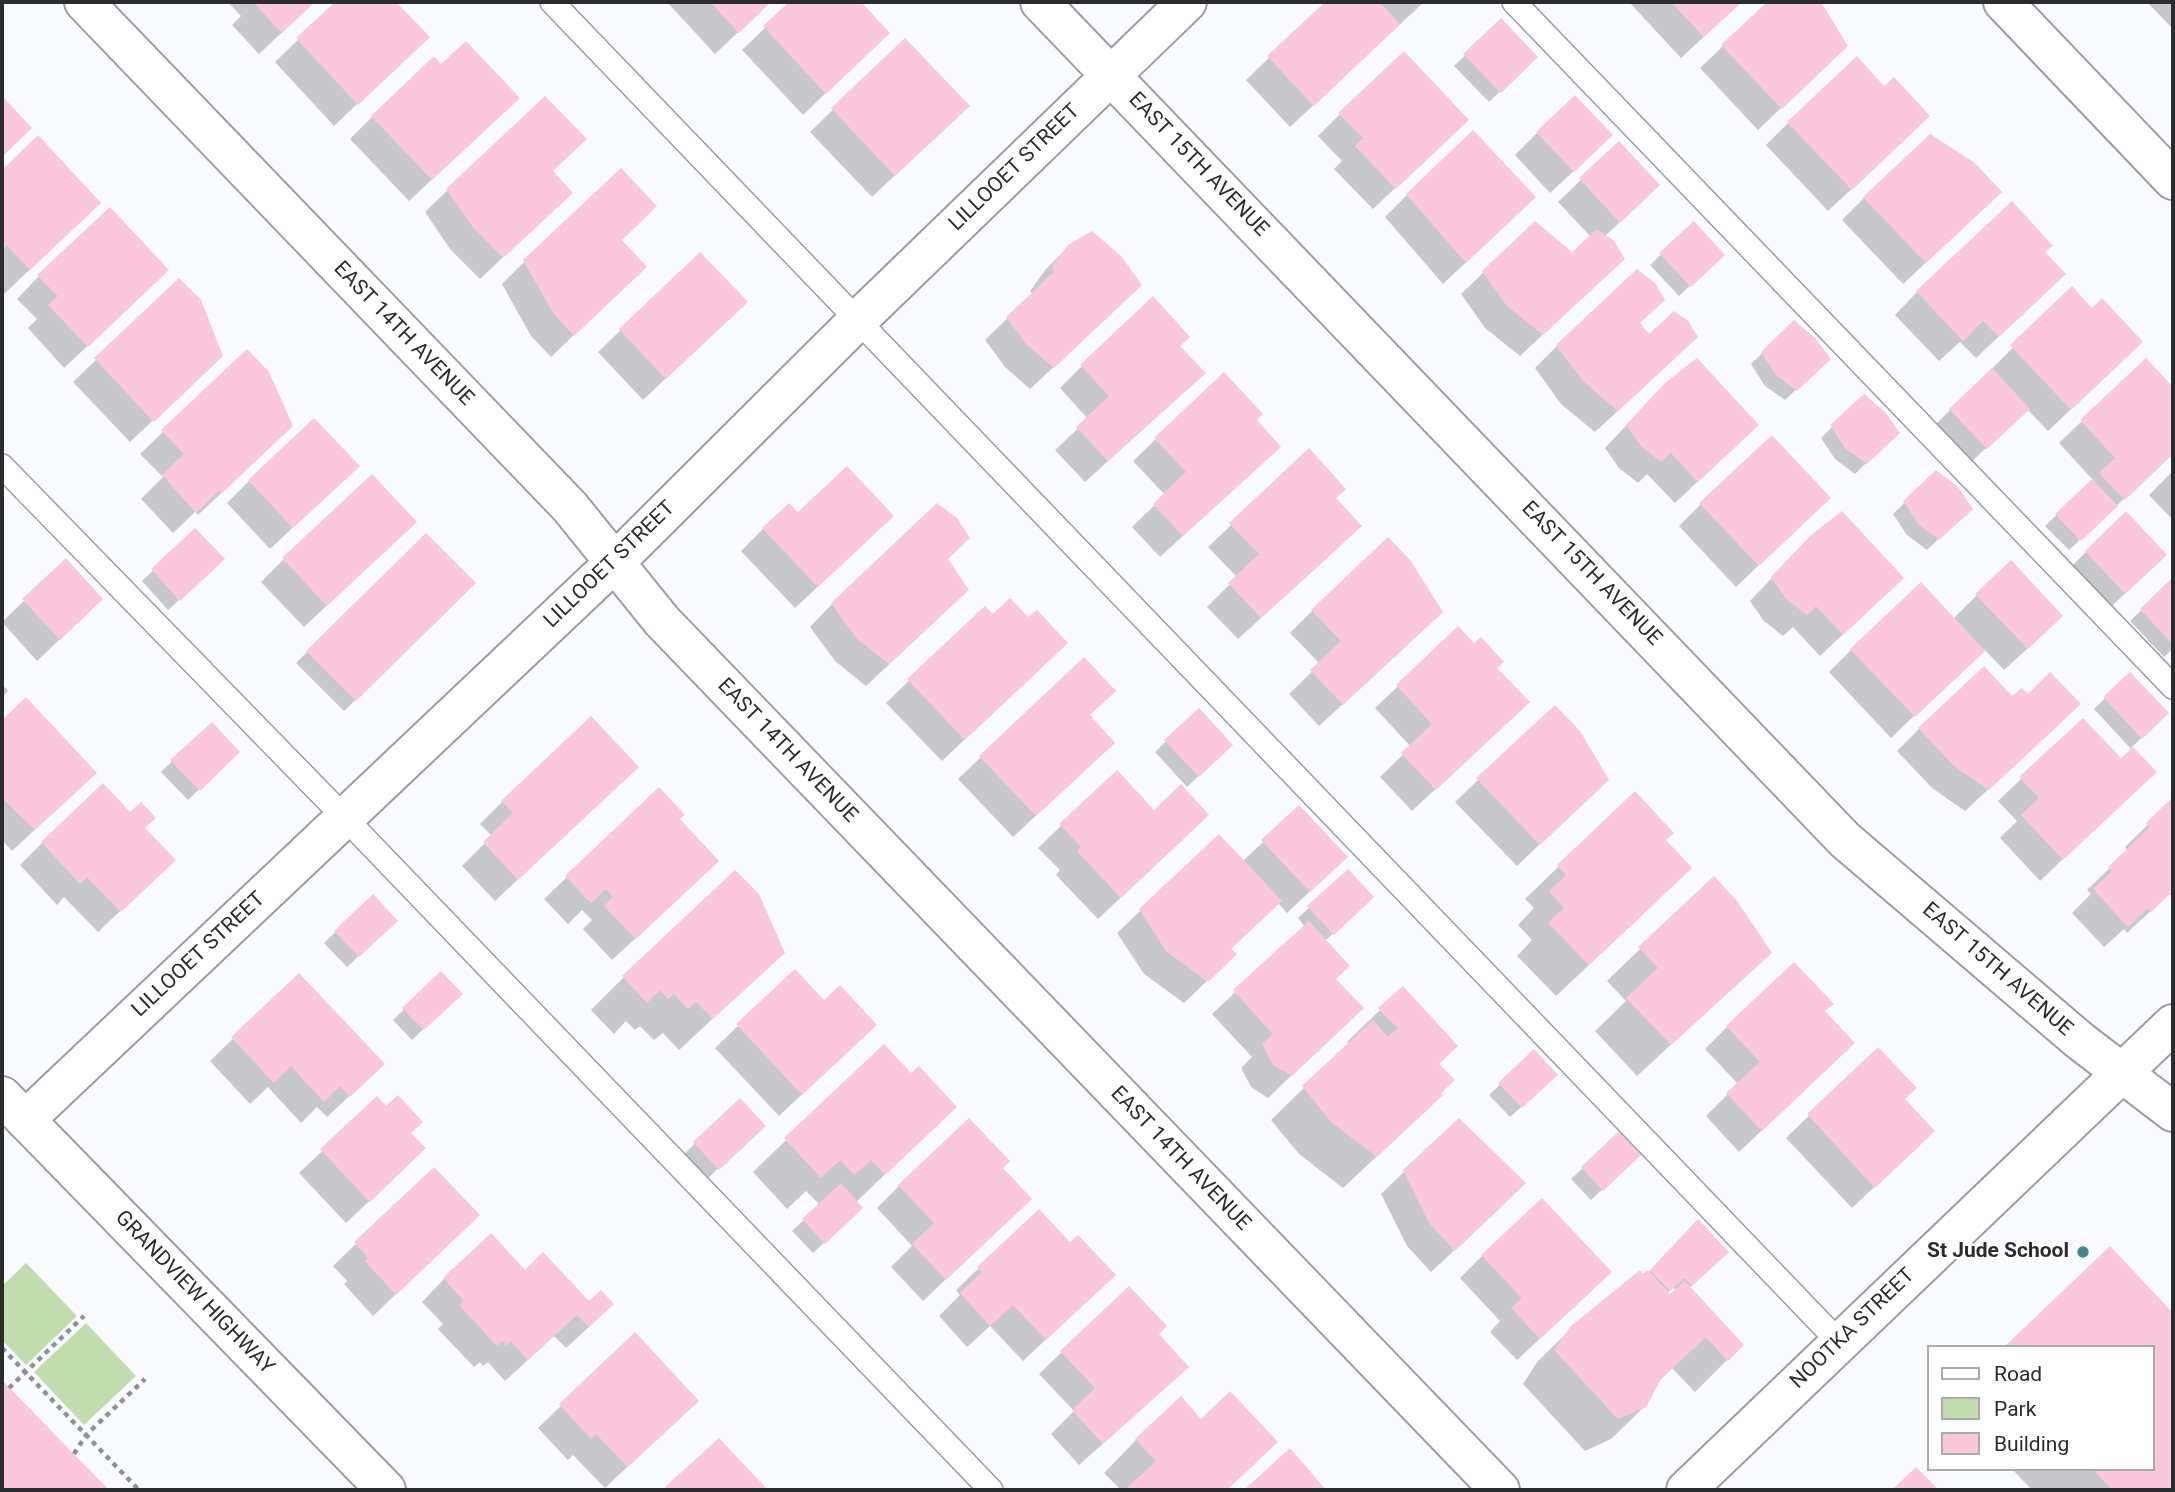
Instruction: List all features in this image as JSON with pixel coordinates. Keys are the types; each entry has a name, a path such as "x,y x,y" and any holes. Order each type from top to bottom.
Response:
{"street":[{"name":"EAST 14TH AVENUE","path":"84,2 570,507 662,621 1500,1490"},
{"name":"EAST 15TH AVENUE","path":"1040,2 1845,840 2122,1073 2173,1112"},
{"name":"LILLOOET STREET","path":"13,1108 345,818 614,563 859,320 1187,2"},
{"path":"2003,2 2173,180"},
{"name":"NOOTKA STREET","path":"1686,1490 2173,1024"},
{"name":"GRANDVIEW HIGHWAY","path":"13,1108 386,1490"}],"lane":[{"path":"552,2 1839,1342"},
{"path":"1514,2 2173,687"},
{"path":"2,466 345,818 990,1490"}],"path":[{"path":"9,1388 84,1316"},
{"path":"2,1348 139,1490"},
{"path":"74,1454 86,1435 145,1378"}],"green space":[{"path":"26,1263 77,1316 26,1365 2,1340 2,1286"},
{"path":"86,1323 136,1376 84,1425 34,1372"}],"building":[{"path":"253,2 315,2 282,33"},
{"path":"335,2 396,2 430,37 358,105 296,38"},
{"path":"710,2 771,2 739,33"},
{"path":"789,2 861,2 890,33 826,94 763,26"},
{"path":"1325,2 1379,2 1400,24 1314,106 1267,56"},
{"path":"1671,2 1742,2 1704,37"},
{"path":"1767,2 1821,2 1848,46 1782,109 1721,45"},
{"path":"1501,18 1538,57 1501,93 1463,54"},
{"path":"905,38 970,106 895,176 831,108"},
{"path":"466,41 520,98 432,180 371,116 434,56 441,64"},
{"path":"1404,51 1469,120 1396,189 1355,146 1363,138 1338,113"},
{"path":"1857,56 1884,86 1894,77 1930,116 1852,190 1787,122"},
{"path":"1575,95 1613,135 1574,172 1536,132"},
{"path":"2,96 32,128 2,157"},
{"path":"545,96 587,139 553,171 573,193 503,258 472,226 446,189"},
{"path":"1473,130 1536,197 1466,263 1406,194"},
{"path":"1930,134 1975,163 2002,192 1926,263 1863,197"},
{"path":"38,135 101,203 30,270 7,246 2,251 2,170"},
{"path":"1619,141 1660,185 1620,223 1579,178"},
{"path":"621,168 657,206 622,240 647,267 574,336 553,313 523,260"},
{"path":"2012,201 2053,246 2045,252 2066,274 1999,337 1983,321 1963,341 1916,291"},
{"path":"110,207 169,270 88,347 48,305 58,296 37,275"},
{"path":"1535,221 1572,252 1597,229 1614,241 1625,259 1543,335 1507,306 1482,271"},
{"path":"1694,221 1725,255 1691,287 1659,253"},
{"path":"1092,231 1121,256 1142,285 1054,368 1027,345 1006,317 1055,271 1051,268 1068,245"},
{"path":"700,252 748,302 666,379 619,329"},
{"path":"1637,269 1655,283 1665,300 1640,323 1649,334 1674,311 1688,321 1698,337 1618,411 1583,381 1556,345"},
{"path":"179,278 201,300 223,356 154,422 94,358"},
{"path":"2072,286 2092,308 2102,298 2143,342 2071,410 2010,345"},
{"path":"1153,296 1190,337 1180,346 1206,373 1108,461 1076,427 1109,396 1080,365"},
{"path":"1794,320 1815,338 1831,359 1797,391 1776,375 1761,352"},
{"path":"247,349 269,372 293,426 221,494 219,491 196,513 162,475 184,454 161,430"},
{"path":"1697,358 1759,425 1698,482 1671,453 1661,462 1641,446 1626,425 1665,383"},
{"path":"2146,358 2173,387 2173,454 2125,500 2099,473 2115,458 2080,420"},
{"path":"1992,368 2030,409 1987,449 1949,409"},
{"path":"1224,372 1263,414 1257,420 1281,447 1183,536 1153,504 1186,472 1154,438"},
{"path":"1864,394 1885,412 1900,433 1867,464 1845,448 1830,425"},
{"path":"314,418 360,466 293,528 248,480"},
{"path":"1772,435 1831,498 1759,566 1699,503"},
{"path":"1309,448 1346,489 1336,498 1362,526 1261,618 1228,583 1259,554 1229,523"},
{"path":"847,466 894,516 818,587 762,528 789,503 798,512"},
{"path":"1936,470 1958,487 1973,509 1939,540 1918,524 1903,501"},
{"path":"372,474 417,522 327,606 282,558"},
{"path":"2092,479 2118,506 2081,541 2055,514"},
{"path":"937,503 957,518 970,538 948,559 969,590 889,664 857,639 831,603"},
{"path":"1842,511 1904,578 1843,635 1816,606 1807,615 1786,599 1771,577 1810,536"},
{"path":"2126,511 2167,555 2125,594 2085,551"},
{"path":"195,528 225,559 180,601 151,569"},
{"path":"426,533 476,583 356,701 306,651"},
{"path":"1388,537 1410,560 1443,612 1343,705 1310,670 1341,641 1311,610"},
{"path":"66,558 103,599 60,640 22,599"},
{"path":"2011,560 2063,616 2028,649 1975,594"},
{"path":"2173,577 2173,645 2140,609"},
{"path":"1921,582 1985,651 1915,717 1850,649"},
{"path":"1010,598 1028,617 1037,610 1068,643 965,740 907,679 985,606 993,614"},
{"path":"1458,626 1474,643 1481,637 1504,662 1497,668 1530,702 1436,790 1401,753 1432,724 1396,685"},
{"path":"1084,657 1116,691 1090,715 1115,743 1036,816 979,756"},
{"path":"1984,666 2012,696 2022,688 2028,694 2050,672 2081,704 1989,790 1954,766 1918,728"},
{"path":"2130,672 2169,713 2142,739 2103,697"},
{"path":"26,697 97,773 35,830 2,798 2,720"},
{"path":"1555,705 1580,731 1609,780 1540,845 1476,778"},
{"path":"1199,708 1233,745 1199,777 1164,740"},
{"path":"591,716 639,767 518,880 483,842 513,813 501,801"},
{"path":"2083,718 2121,758 2133,747 2157,772 2063,860 2021,815 2039,798 2019,777"},
{"path":"212,722 240,752 200,791 170,760"},
{"path":"1117,770 1154,810 1181,784 1209,815 1121,898 1077,851 1081,847 1059,824"},
{"path":"103,783 130,812 141,802 156,818 145,828 176,860 121,912 87,877 80,884 41,842"},
{"path":"659,787 685,815 680,819 719,861 636,939 604,906 613,897 606,889 591,903 565,876"},
{"path":"1635,791 1674,833 1666,840 1692,868 1589,965 1548,923 1564,908 1549,891 1566,875 1557,865"},
{"path":"2173,797 2173,891 2151,912 2147,909 2128,927 2093,889 2112,871 2108,867 2150,827 2146,823"},
{"path":"1299,805 1348,857 1310,892 1261,840"},
{"path":"1219,834 1282,901 1231,949 1237,954 1208,982 1166,951 1139,909"},
{"path":"1348,869 1374,897 1334,935 1307,906"},
{"path":"735,870 759,894 785,953 713,1019 696,1002 688,1009 674,994 668,999 660,990 647,1003 622,976"},
{"path":"1714,876 1737,901 1772,953 1671,1045 1626,998 1658,968 1638,947"},
{"path":"373,894 398,921 359,957 334,931"},
{"path":"1309,921 1350,966 1336,979 1364,1008 1292,1076 1273,1065 1262,1044 1273,1034 1233,990"},
{"path":"1794,962 1834,1004 1825,1011 1855,1043 1762,1131 1726,1093 1760,1062 1726,1026"},
{"path":"795,969 824,1000 840,985 877,1025 802,1095 736,1024"},
{"path":"441,971 463,994 424,1030 402,1008"},
{"path":"299,973 385,1064 350,1097 340,1086 324,1102 291,1066 274,1083 231,1037"},
{"path":"1403,986 1458,1046 1439,1064 1455,1080 1441,1093 1443,1095 1377,1157 1331,1122 1302,1086 1373,1020 1388,1037 1398,1028 1378,1008"},
{"path":"884,1044 911,1073 919,1066 957,1107 885,1175 871,1160 854,1175 840,1160 821,1178 784,1138"},
{"path":"1878,1047 1917,1088 1905,1099 1935,1131 1875,1188 1807,1114"},
{"path":"1534,1049 1558,1075 1522,1108 1498,1083"},
{"path":"398,1095 423,1122 411,1133 426,1148 370,1202 320,1149 377,1096 386,1106"},
{"path":"740,1098 766,1126 719,1170 693,1142"},
{"path":"969,1118 1010,1161 1003,1168 1032,1199 946,1280 912,1244 934,1223 898,1185"},
{"path":"1459,1118 1526,1183 1455,1251 1429,1223 1403,1170"},
{"path":"1619,1131 1641,1155 1603,1191 1581,1167"},
{"path":"434,1167 480,1215 396,1295 365,1261 368,1258 354,1242"},
{"path":"841,1183 863,1208 825,1244 802,1219"},
{"path":"1542,1198 1612,1272 1540,1339 1511,1308 1522,1298 1481,1255"},
{"path":"1039,1209 1070,1242 1078,1235 1116,1275 1046,1340 1013,1305 990,1326 960,1293 982,1272 977,1267"},
{"path":"1698,1219 1729,1252 1692,1286 1685,1278 1670,1291 1650,1270"},
{"path":"491,1233 525,1270 543,1252 589,1301 601,1290 614,1304 589,1327 577,1315 528,1360 511,1341 506,1346 503,1341 497,1346 459,1305 464,1301 443,1278"},
{"path":"2110,1246 2173,1313 2173,1490 2112,1490 2095,1471 2154,1471 2154,1345 2006,1345"},
{"path":"1640,1270 1643,1274 1648,1270 1670,1294 1685,1281 1744,1345 1728,1361 1706,1337 1661,1379 1646,1407 1618,1419 1554,1350 1570,1327"},
{"path":"1129,1286 1167,1326 1159,1334 1189,1367 1103,1444 1072,1410 1095,1388 1060,1351"},
{"path":"635,1332 699,1401 628,1467 596,1434 591,1439 559,1404"},
{"path":"2,1380 66,1446 109,1490 2,1490"},
{"path":"1230,1391 1278,1442 1227,1490 1125,1490 1156,1461 1135,1439 1181,1396 1201,1419"},
{"path":"719,1438 768,1490 668,1490 665,1487"},
{"path":"1290,1448 1326,1490 1244,1490"},
{"path":"1916,1467 1939,1490 1892,1490"}],"place":[{"name":"St Jude School","path":"2083,1252"}]}
